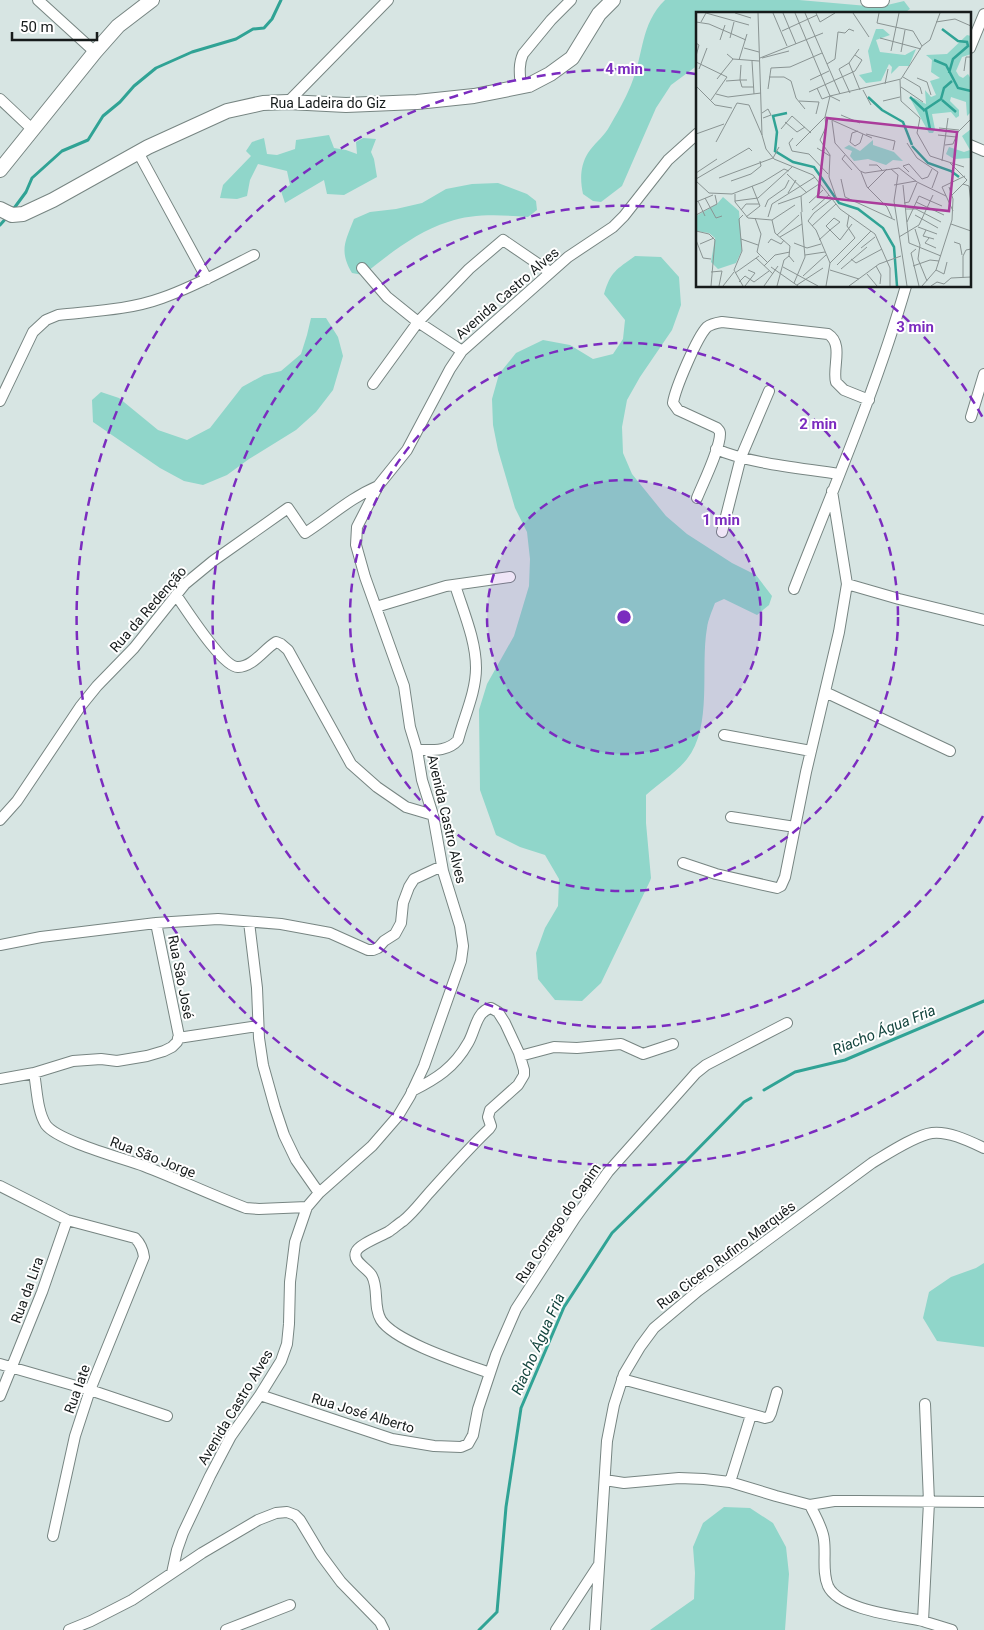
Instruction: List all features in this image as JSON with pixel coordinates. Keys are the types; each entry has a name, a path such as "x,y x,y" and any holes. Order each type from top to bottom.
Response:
{"street":[{"path":"38,0 95,52"},
{"path":"0,170 118,26 152,0"},
{"path":"288,102 388,0"},
{"path":"521,88 520,68 524,54 550,20 571,0"},
{"name":"Rua Ladeira do Giz","path":"6,212 23,214 139,154 148,147 227,112 263,103 288,102 346,106 390,104 474,96 521,88 538,82 572,58 599,14 613,0"},
{"path":"868,0 882,0"},
{"path":"972,43 984,14"},
{"path":"0,99 33,130"},
{"name":"Avenida Castro Alves","path":"172,1573 183,1533 210,1476 231,1436 260,1396 281,1361 287,1344 290,1282 295,1242 307,1207 319,1193 372,1146 398,1116 424,1066 461,962 463,946 460,926 442,866 433,814 422,780 417,750 410,727 404,686 365,577 356,545 357,527 378,486 407,450 462,350 568,257 613,227 624,216 668,160 696,135"},
{"path":"972,146 984,151"},
{"path":"139,154 207,279"},
{"path":"373,384 418,322 469,269 503,240 550,272"},
{"path":"0,401 33,332 46,320 58,315 138,305 162,298 207,279 254,255"},
{"path":"362,268 387,297 418,322 462,350"},
{"path":"794,589 868,400 905,288"},
{"path":"697,498 720,436 717,428 678,410 673,404 676,390 702,333 710,325 722,322 828,334 835,340 836,382 844,390 868,400"},
{"path":"971,417 984,374"},
{"path":"722,532 741,457 769,390"},
{"path":"716,449 741,457 839,474"},
{"name":"Rua da Redenção","path":"0,820 16,801 80,707 97,686 134,648 185,584 213,561 288,508 305,533 344,504 378,486"},
{"path":"683,863 716,874 777,888 781,886 785,876 811,751 839,632 847,584 832,490"},
{"path":"376,606 455,585 510,577"},
{"path":"847,584 984,620"},
{"path":"417,750 439,749 454,745 458,740 475,681 476,668 473,644 455,585"},
{"path":"176,595 221,656 230,665 237,668 244,666 256,659 276,642 288,650 351,764 377,787 406,807 433,814"},
{"path":"825,692 950,751"},
{"path":"724,735 811,751"},
{"path":"731,817 795,827"},
{"path":"0,946 41,937 156,922 218,919 281,924 330,933 368,950 373,950 395,934 401,923 403,903 414,879 442,866"},
{"name":"Rua São José","path":"156,922 170,986 178,1038"},
{"path":"249,922 257,988 258,1026 264,1065 275,1108 284,1136 296,1160 319,1193"},
{"path":"412,1091 437,1078 450,1067 468,1044 481,1013 486,1009 495,1009 498,1012 520,1056 524,1075 518,1085 490,1110 488,1117 492,1126 490,1129 406,1218 389,1231 364,1245 355,1254 356,1259 369,1270 373,1278 378,1312 386,1326 424,1348 490,1373"},
{"name":"Rua Corrego do Capim","path":"460,1447 468,1444 473,1435 478,1409 490,1373 516,1309 575,1218 608,1172 696,1073 706,1065 787,1023"},
{"path":"0,1079 34,1073 73,1061 101,1059 117,1061 147,1056 172,1047 178,1038 258,1026"},
{"path":"520,1056 554,1047 577,1048 621,1044 643,1054 674,1044"},
{"name":"Rua São Jorge","path":"34,1073 41,1114 46,1125 55,1133 145,1166 246,1208 307,1207"},
{"name":"Rua Cicero Rufino Marquês","path":"595,1630 607,1441 614,1405 622,1379 640,1347 654,1328 698,1291 872,1163 919,1137 931,1133 946,1134 984,1148"},
{"path":"0,1186 67,1220"},
{"name":"Rua Iate","path":"54,1536 75,1436 90,1390 144,1257 140,1243 135,1238 67,1220"},
{"name":"Rua da Lira","path":"0,1396 31,1322 67,1220"},
{"path":"0,1364 90,1390 167,1416"},
{"path":"622,1379 765,1418 769,1417 771,1413 777,1392"},
{"name":"Rua José Alberto","path":"260,1396 392,1439 421,1444 460,1447"},
{"path":"923,1622 929,1502 925,1404"},
{"path":"730,1482 751,1415"},
{"path":"605,1480 624,1483 679,1478 730,1482 810,1505 842,1501 984,1502"},
{"path":"810,1505 824,1537 826,1576 832,1592 858,1607 952,1630"},
{"path":"69,1630 132,1600 258,1520 276,1513 287,1512 295,1515 300,1520 320,1555 341,1582 382,1626"},
{"path":"556,1630 599,1566"},
{"path":"226,1630 290,1605"}],"green space":[{"path":"665,0 799,0 879,7 904,1 910,9 906,12 696,12 696,66 671,85 656,108 622,186 601,202 593,201 583,194 581,178 583,163 590,150 608,129 626,96 635,74 647,30 657,9"},
{"path":"329,135 334,148 357,154 356,142 363,138 376,139 371,152 377,177 344,195 327,194 324,180 285,203 281,191 290,185 287,171 258,164 250,180 247,196 237,199 220,198 223,185 251,156 246,151 252,142 264,138 267,154 277,155 295,149 296,140"},
{"path":"498,183 527,194 536,201 537,210 528,217 477,216 458,219 436,226 392,252 363,275 352,273 346,259 345,246 354,219 370,212 422,203 446,189 472,184"},
{"path":"635,256 661,257 679,277 681,305 672,330 640,377 627,400 622,427 623,453 632,474 666,516 687,534 732,563 756,575 772,596 769,605 757,615 724,599 715,603 707,628 703,714 695,746 683,764 646,795 650,881 601,983 582,1001 555,1000 538,979 536,953 545,928 558,906 559,879 545,855 520,847 496,835 480,790 479,710 487,684 514,636 529,586 530,559 527,532 515,508 498,450 493,425 492,399 499,374 516,353 543,340 570,345 593,359 613,354 623,339 625,320 604,294 609,280 615,272"},
{"path":"311,318 326,318 338,337 343,356 333,390 316,412 296,430 227,475 203,485 184,481 160,468 93,422 92,400 101,392 119,398 158,430 187,440 210,428 242,387 264,375 281,371 301,354"},
{"path":"984,1263 984,1347 937,1341 923,1318 929,1292 951,1277"},
{"path":"724,1507 750,1508 773,1523 786,1547 789,1574 785,1630 650,1630 694,1599 693,1547 703,1523"}],"waterway":[{"path":"12,211 26,192 32,178 62,151 88,140 103,116 156,68 192,52 236,39 253,29 264,28 272,19 281,0"},
{"path":"0,225 8,216"},
{"name":"Riacho Água Fria","path":"764,1090 795,1072 845,1060 984,1001"},
{"name":"Riacho Água Fria","path":"479,1630 497,1612 506,1507 521,1408 564,1307 612,1233 744,1102 751,1098"}]}
